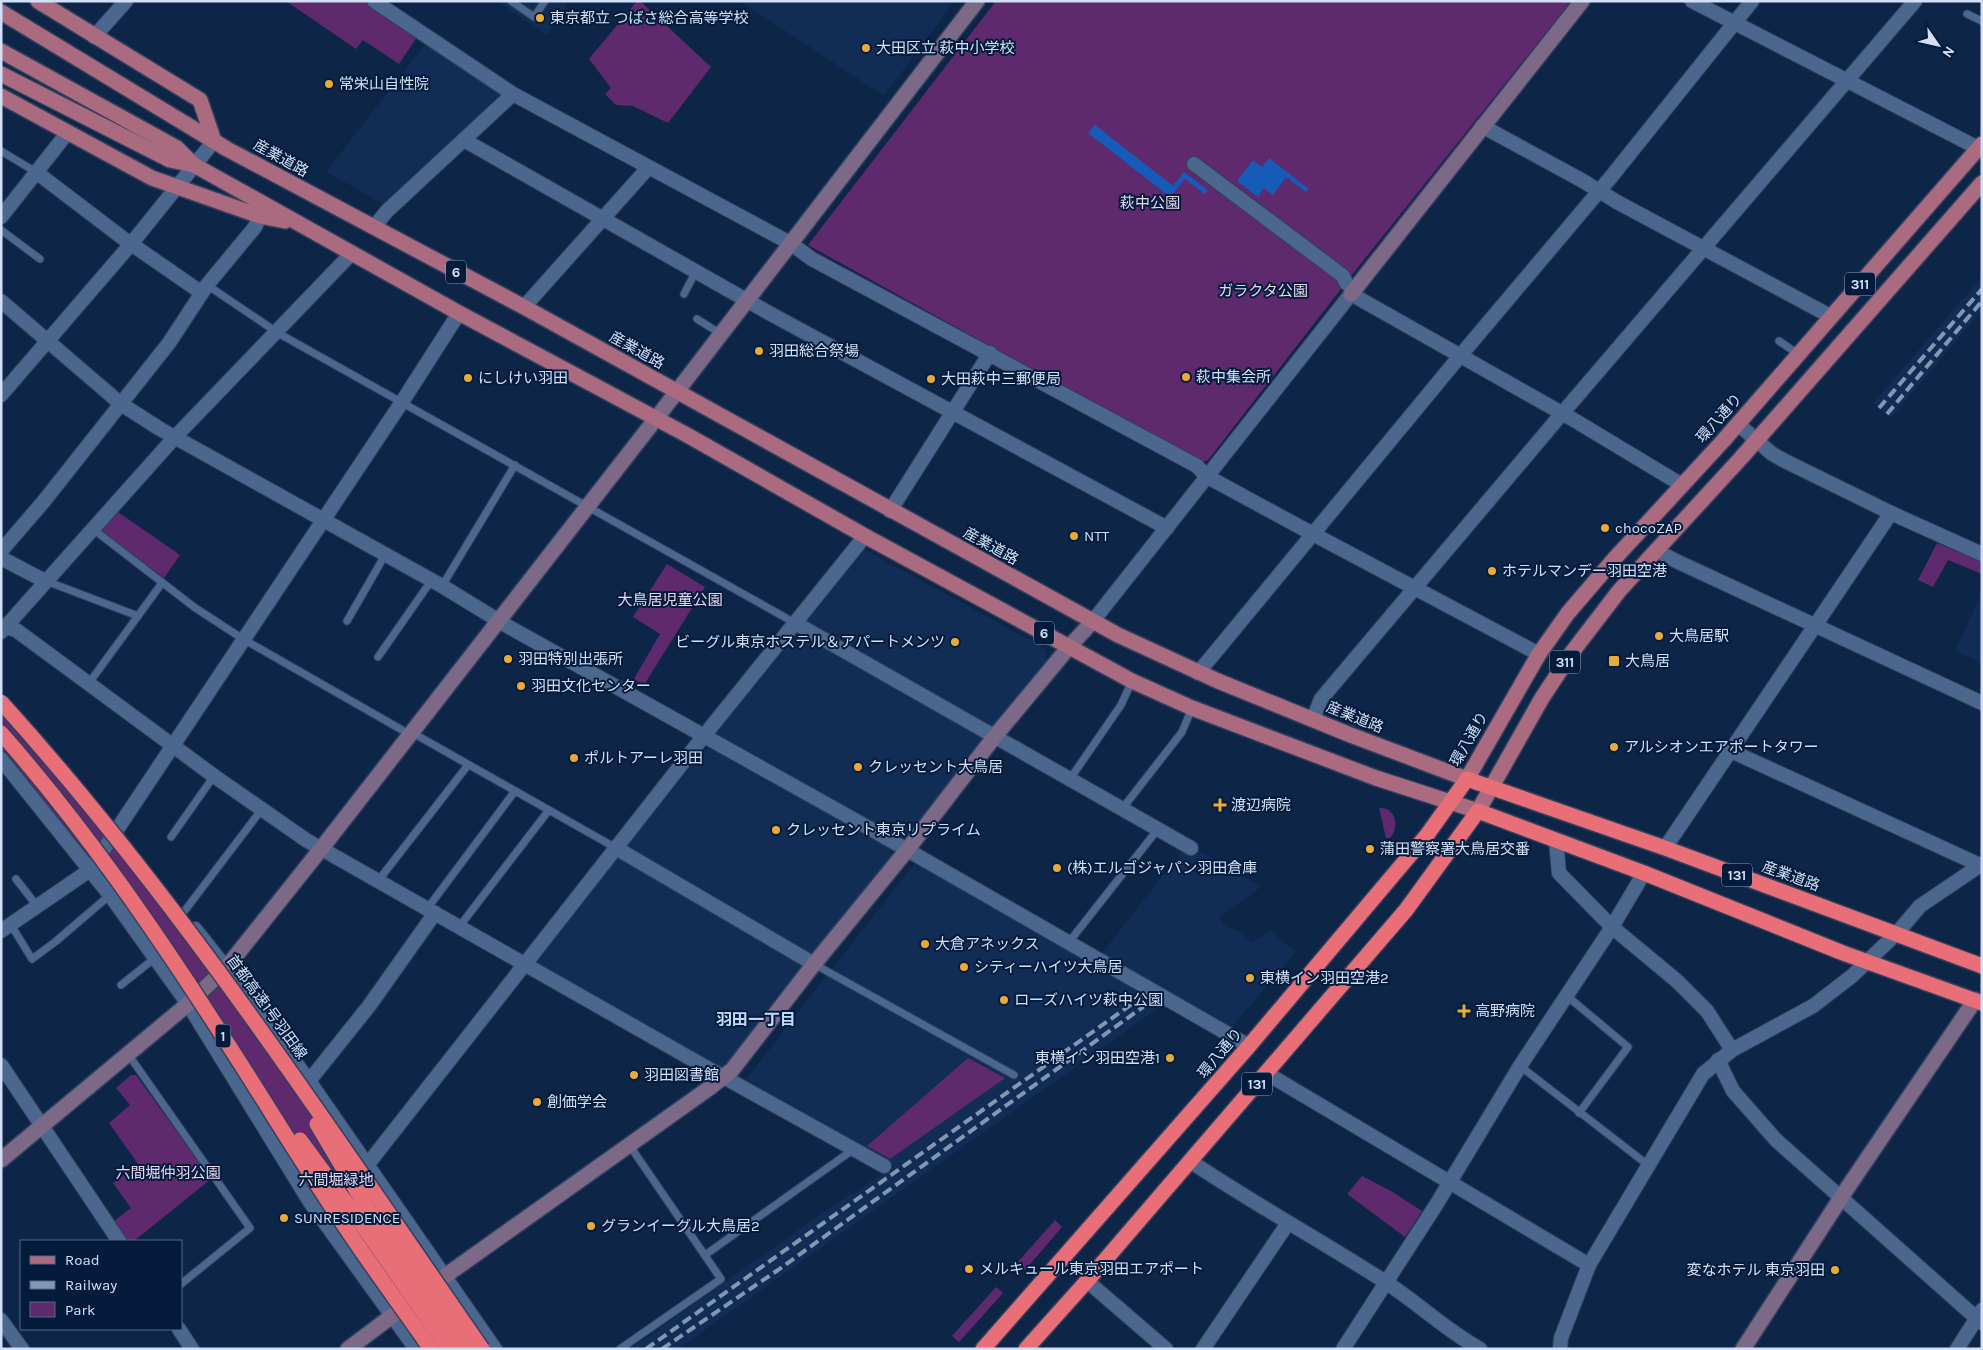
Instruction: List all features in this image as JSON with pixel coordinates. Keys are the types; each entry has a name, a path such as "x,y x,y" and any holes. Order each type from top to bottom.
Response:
{"highway":[{"name":"首都高速1号羽田線","path":"1,702 41,746 107,826 252,1015 482,1349"},
{"name":"1","path":"1,733 25,760 95,850 223,1036 339,1219 431,1349"},
{"name":"産業道路","path":"1467,778 1665,848 1982,966"},
{"name":"環八通り","path":"983,1349 1249,1046 1427,835 1467,778"},
{"name":"131","path":"1026,1349 1087,1282 1406,910 1478,811 1644,873 1866,961 1978,1002"},
{"path":"252,1015 365,1205 466,1349"},
{"path":"223,1036 353,1212 449,1349"}],"main road":[{"path":"38,1 94,37 200,100 214,141"},
{"name":"産業道路","path":"1,12 214,141 524,308 890,511 1143,648 1198,673 1313,720 1467,778"},
{"name":"6","path":"1,50 177,148 194,165 459,313 656,419 1132,681 1192,708 1376,778 1478,811"},
{"name":"6","path":"1,74 170,160 194,165"},
{"path":"1,96 152,178 260,216 300,224"},
{"name":"環八通り","path":"1467,778 1539,654 1568,614 1616,557 1738,424 1980,146"},
{"name":"311","path":"1478,811 1542,698 1573,651 1619,591 1756,440 1982,183"}],"street":[{"path":"94,37 126,1"},
{"path":"374,1 512,94 790,244 812,259 990,353 1197,466 1206,476 1312,534 1539,654"},
{"path":"1,1160 188,1004 226,968 722,334 976,1"},
{"path":"348,1349 446,1276 725,1078 814,964 907,850 972,758 995,736 1093,621 1167,528 1348,289 1582,1"},
{"path":"1692,1 1980,146"},
{"path":"1198,673 1460,356 1516,285 1599,191 1752,1"},
{"path":"1313,720 1321,699 1704,247 1751,187 1848,80 1881,37 1896,29 1915,1"},
{"path":"374,227 387,211 512,94"},
{"path":"1482,126 1704,247 1794,292 1832,317"},
{"path":"1,217 68,132"},
{"path":"464,140 769,313 1167,528"},
{"path":"1,395 131,244 214,141"},
{"path":"1194,164 1343,276 1348,289 1682,485"},
{"path":"524,308 648,168"},
{"path":"36,172 131,244 205,289"},
{"path":"1,551 44,501 169,343 205,289 255,227 260,216"},
{"path":"3,628 175,438 278,333 298,316 352,253"},
{"path":"1,301 121,404 175,438 385,555 703,737 907,850 1249,1046"},
{"path":"6,928 90,870 402,402 459,313"},
{"path":"890,511 990,353"},
{"path":"1738,424 1771,453 1783,460 1891,513 1982,554"},
{"path":"1665,848 1891,513"},
{"path":"368,1164 703,737 866,536"},
{"path":"1656,550 1982,703"},
{"path":"1,558 45,581"},
{"path":"795,622 1191,848"},
{"path":"3,628 16,630 214,776 321,849 884,1166"},
{"path":"1,695 117,829 226,968 368,1164 495,1349"},
{"path":"1731,750 1981,865"},
{"path":"1,759 110,895 188,1004 310,1202 416,1349"},
{"path":"1556,841 1559,872 1612,927 1677,981 1707,1011 1732,1050"},
{"path":"616,848 814,964"},
{"path":"1560,1349 1561,1338 1589,1265 1703,1074 1732,1050 1813,1006 1852,976 1897,933 1920,906 1981,865"},
{"path":"1343,1349 1387,1283 1520,1066 1612,927 1644,873"},
{"path":"309,1081 370,1006 431,911"},
{"path":"1743,1349 1841,1198 1978,1002"},
{"path":"1718,1060 1733,1091 1776,1140 1980,1317 1957,1349"},
{"path":"1,1065 117,1240"},
{"path":"1266,1074 1589,1265"},
{"path":"1190,1161 1387,1283 1426,1310 1461,1338 1480,1349"},
{"path":"1203,1349 1288,1223"},
{"path":"1087,1282 1166,1349"},
{"path":"1,1320 22,1349"},
{"path":"180,1330 192,1349"}],"lane":[{"path":"511,1 534,17 544,1"},
{"path":"1967,14 1982,21"},
{"path":"1,151 36,172"},
{"path":"1,230 40,258"},
{"path":"684,294 696,271"},
{"path":"205,289 278,333 795,622"},
{"path":"697,319 722,334"},
{"path":"1779,341 1798,355"},
{"path":"378,657 436,584 515,465"},
{"path":"93,529 194,608 243,639 616,848"},
{"path":"347,621 385,555"},
{"path":"45,581 138,616"},
{"path":"89,683 162,583"},
{"path":"1070,779 1121,705 1132,681"},
{"path":"1122,809 1182,732 1192,708"},
{"path":"378,881 468,765"},
{"path":"171,836 214,776"},
{"path":"431,911 515,791"},
{"path":"183,913 262,809"},
{"path":"459,927 549,810"},
{"path":"1069,942 1158,829"},
{"path":"16,879 37,906"},
{"path":"6,928 32,959 110,895"},
{"path":"121,985 155,958"},
{"path":"814,964 1014,1075"},
{"path":"1567,996 1628,1047 1579,1113"},
{"path":"128,1054 250,1228 182,1283"},
{"path":"1520,1066 1648,1165"},
{"path":"620,1349 721,1278 630,1146"},
{"path":"705,1255 854,1149"}],"shaded area":[{"name":"東京都立 つばさ総合高等学校","path":"497,1 569,1 547,35"},
{"name":"大田区立 萩中小学校","path":"740,1 955,1 884,96"},
{"path":"427,42 504,93 503,99 384,204 326,172"},
{"path":"1982,277 1982,310 1891,418 1873,403"},
{"path":"860,547 1041,646 1045,650 1046,663 991,730 802,620"},
{"path":"1982,592 1982,663 1955,651"},
{"path":"796,628 988,735 909,836 895,840 712,733"},
{"path":"712,748 890,846 892,857 811,957 631,852 628,844 704,750"},
{"path":"1188,844 1261,887 1219,917 1226,927 1235,929 1252,942 1270,931 1296,952 1231,1028 1102,953"},
{"path":"616,853 805,964 723,1070 532,963"},
{"path":"919,863 1164,1004 678,1349 630,1349 851,1193 853,1194 894,1166 744,1082 828,973 1015,1079 1020,1076 831,970 914,864"}],"green space":[{"path":"286,1 363,1 417,37 399,64 363,40 356,49"},
{"path":"637,1 640,1 711,67 668,123 633,106 616,105 605,94 611,88 589,59"},
{"name":"萩中公園","path":"996,1 1571,1 1351,276 1208,460 1201,463 808,245"},
{"path":"115,510 180,555 164,578 101,531 101,526"},
{"path":"1937,543 1982,562 1982,574 1948,560 1933,587 1918,580"},
{"name":"大鳥居児童公園","path":"667,564 705,587 644,685 634,679 660,634 633,617"},
{"name":"六間堀緑地","path":"1,695 117,829 489,1349 416,1349 392,1318 188,1004 1,759"},
{"path":"1379,808 1389,811 1395,818 1395,829 1390,838 1386,838"},
{"path":"968,1058 1005,1078 890,1159 867,1146"},
{"name":"六間堀仲羽公園","path":"131,1075 136,1075 211,1179 135,1240 127,1240 114,1221 131,1208 113,1183 138,1164 109,1123 130,1105 116,1088"},
{"path":"1362,1176 1391,1191 1422,1211 1405,1237 1347,1194"},
{"path":"1055,1220 1062,1227 1025,1270 1017,1263"},
{"path":"996,1287 1003,1293 959,1342 952,1336"}],"water":[{"path":"1095,125 1173,186 1184,172 1208,190 1205,194 1185,179 1170,197 1088,133"},
{"path":"1269,158 1309,189 1306,192 1286,177 1273,195 1264,188 1258,197 1237,181 1253,160 1262,167"}],"railway":[{"path":"1879,408 1982,289"},
{"path":"1887,414 1982,301"},
{"path":"646,1349 1146,994"},
{"path":"662,1349 778,1270 1154,999"}],"place":[{"name":"東京都立 つばさ総合高等学校","path":"540,18"},
{"name":"大田区立 萩中小学校","path":"866,48"},
{"name":"常栄山自性院","path":"329,84"},
{"name":"羽田総合祭場","path":"759,351"},
{"name":"萩中集会所","path":"1186,377"},
{"name":"にしけい羽田","path":"468,378"},
{"name":"大田萩中三郵便局","path":"931,379"},
{"name":"chocoZAP","path":"1605,528"},
{"name":"NTT","path":"1074,536"},
{"name":"ホテルマンデー羽田空港","path":"1492,571"},
{"name":"大鳥居駅","path":"1659,636"},
{"name":"ビーグル東京ホステル＆アパートメンツ","path":"955,642"},
{"name":"羽田特別出張所","path":"508,659"},
{"name":"大鳥居","path":"1614,661"},
{"name":"羽田文化センター","path":"521,686"},
{"name":"アルシオンエアポートタワー","path":"1614,747"},
{"name":"ポルトアーレ羽田","path":"574,758"},
{"name":"クレッセント大鳥居","path":"858,767"},
{"name":"渡辺病院","path":"1220,805"},
{"name":"クレッセント東京リプライム","path":"776,830"},
{"name":"蒲田警察署大鳥居交番","path":"1370,849"},
{"name":"(株)エルゴジャパン羽田倉庫","path":"1057,868"},
{"name":"大倉アネックス","path":"925,944"},
{"name":"シティーハイツ大鳥居","path":"964,967"},
{"name":"東横イン羽田空港2","path":"1250,978"},
{"name":"ローズハイツ萩中公園","path":"1004,1000"},
{"name":"高野病院","path":"1464,1011"},
{"name":"東横イン羽田空港1","path":"1170,1058"},
{"name":"羽田図書館","path":"634,1075"},
{"name":"創価学会","path":"537,1102"},
{"name":"SUNRESIDENCE","path":"284,1218"},
{"name":"グランイーグル大鳥居2","path":"591,1226"},
{"name":"メルキュール東京羽田エアポート","path":"969,1269"},
{"name":"変なホテル 東京羽田","path":"1835,1270"}],"district":[{"name":"羽田一丁目","path":"756,1019"}],"park label":[{"name":"ガラクタ公園","path":"1263,291"}]}
